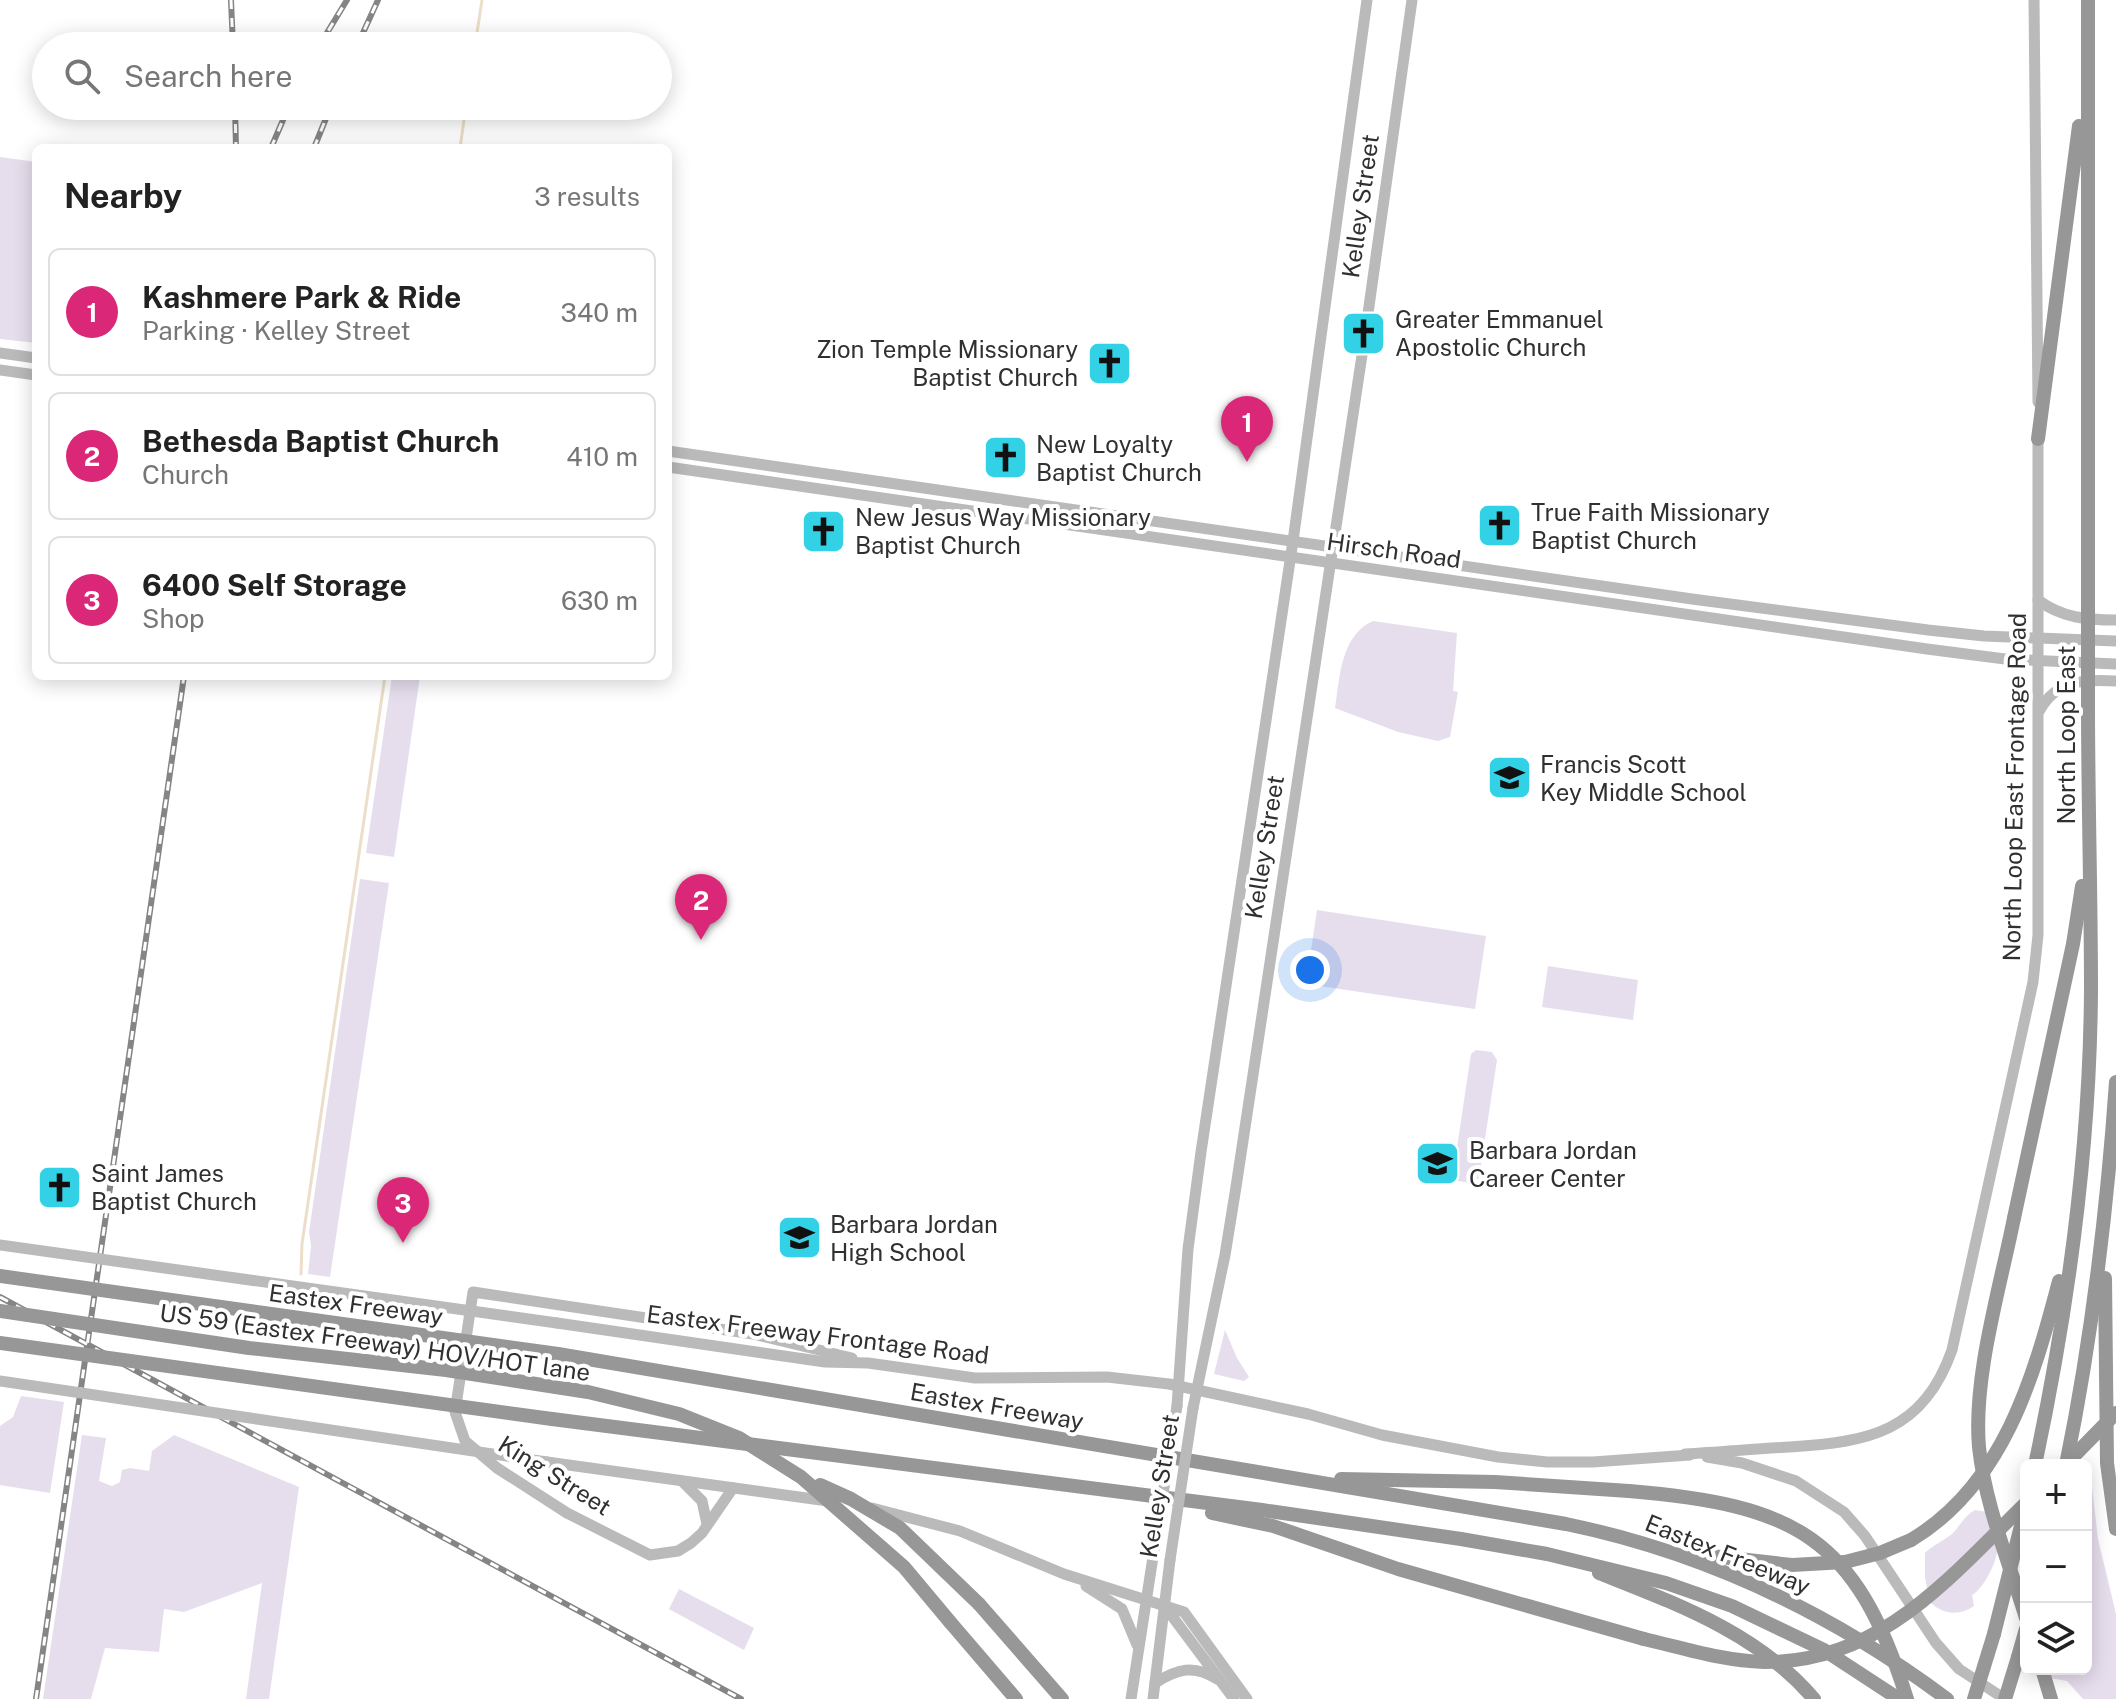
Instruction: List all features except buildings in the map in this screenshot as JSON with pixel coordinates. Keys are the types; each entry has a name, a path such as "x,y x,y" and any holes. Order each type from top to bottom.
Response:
{"highway":[{"name":"North Loop East","path":"2036,1459 2055,1359 2076,1207 2091,991 2088,830 2088,0"},
{"path":"2038,439 2087,70"},
{"path":"2021,1603 1984,1479 1978,1427 1983,1371 2073,944 2088,830"},
{"path":"2067,1459 2094,1312 2105,1226 2116,1082"},
{"path":"1668,1550 1825,1566 1880,1553 1911,1540 1941,1520 1964,1498 1992,1462 2011,1427 2043,1338 2076,1207"},
{"path":"2105,1226 2107,1463 2116,1529"},
{"name":"Eastex Freeway","path":"0,1276 558,1354 1566,1524 1668,1550 1811,1611 1880,1652 1947,1699"},
{"name":"US 59 (Eastex Freeway) HOV/HOT lane","path":"0,1311 249,1348 446,1370 588,1392 679,1414 739,1438 801,1477 904,1567 1016,1699"},
{"name":"Eastex Freeway","path":"0,1343 552,1419 1419,1532 1547,1554 1666,1583 1732,1606 1824,1650 1899,1699"},
{"path":"2072,1459 2116,1413"},
{"path":"801,1477 851,1499 900,1528 979,1604 1062,1699"},
{"path":"1285,1478 1495,1482 1629,1491 1733,1504 1774,1517 1815,1542 1849,1576 1875,1614 1892,1651 1907,1699"},
{"path":"1130,1495 1273,1526 1398,1569 1644,1639 1720,1657 1763,1662 1793,1660 1840,1650 1872,1637 1903,1617 2020,1510"},
{"path":"1974,1699 2020,1529"},
{"path":"1547,1554 1657,1597 1730,1630 1772,1658 1814,1699"},
{"path":"2005,1699 2020,1650"},
{"path":"2044,1675 2051,1699"}],"main road":[{"name":"Kelley Street","path":"1131,1699 1177,1406 1188,1249 1201,1152 1291,558 1367,0"},
{"name":"Kelley Street","path":"1153,1699 1163,1605 1193,1408 1234,1200 1364,342 1412,0"},
{"name":"North Loop East Frontage Road","path":"1685,1454 1843,1444 1874,1436 1921,1406 1946,1368 1959,1328 2033,982 2038,935 2034,0"},
{"path":"0,353 32,357"},
{"path":"0,370 32,374"},
{"name":"Hirsch Road","path":"672,452 1692,599 1928,630 2116,641"},
{"name":"Hirsch Road","path":"672,468 1980,656 2116,664"},
{"path":"1509,588 1511,573"},
{"path":"1689,616 1692,599"},
{"path":"2038,600 2075,618 2116,620"},
{"path":"1829,635 1856,632 1909,639 1928,630"},
{"path":"2038,714 2046,698 2056,689 2083,681 2116,681"},
{"name":"Eastex Freeway Frontage Road","path":"0,1245 825,1362 868,1363 975,1378 1107,1377 1177,1385 1294,1410 1382,1435 1498,1457 1547,1462 1593,1462 1685,1454 1742,1463 1796,1481 1844,1512 1865,1536 1936,1643 1959,1669 2005,1699"},
{"name":"King Street","path":"707,1524 691,1543 678,1551 650,1555 567,1513 497,1468 465,1441 455,1412 473,1292 744,1332 827,1350 868,1363"},
{"path":"0,1381 870,1507 960,1531 1064,1574 1184,1612 1247,1699"},
{"path":"680,1480 702,1501 707,1524"},
{"path":"707,1524 733,1488"},
{"path":"1064,1574 1122,1609 1133,1630 1138,1652"},
{"path":"1163,1605 1234,1699"},
{"path":"1155,1683 1169,1673 1189,1668 1200,1670 1221,1682"}],"shaded area":[{"path":"0,157 32,161 32,343 0,339"},
{"path":"1373,621 1457,633 1453,691 1458,692 1450,737 1438,741 1398,732 1335,708 1348,647 1362,628"},
{"path":"391,680 419,680 394,857 366,853"},
{"path":"360,879 389,883 330,1277 308,1274 309,1232"},
{"path":"1317,910 1486,936 1475,1009 1306,984"},
{"path":"1548,966 1638,980 1633,1020 1542,1007"},
{"path":"1476,1050 1492,1052 1497,1060 1479,1178 1471,1183 1458,1181 1453,1174 1471,1054"},
{"path":"1225,1330 1249,1377 1244,1381 1214,1374"},
{"path":"21,1396 64,1402 50,1493 0,1485 0,1426 13,1417"},
{"path":"82,1435 106,1438 99,1481 112,1486 120,1482 122,1470 149,1471 152,1451 174,1435 299,1487 269,1699 246,1699 262,1583 184,1612 164,1609 159,1652 105,1648 91,1699 43,1699"},
{"path":"2092,1487 2098,1539 2116,1614 2116,1699 2083,1699 2067,1681 2048,1675 2092,1675"},
{"path":"1975,1510 1987,1512 1998,1539 1998,1549 1990,1572 1972,1595 1974,1606 1963,1611 1946,1612 1930,1602 1925,1578 1925,1553 1952,1534"},
{"path":"679,1589 754,1628 744,1650 669,1609"}],"waterway":[{"path":"477,32 482,0"},
{"path":"461,144 464,120"},
{"path":"301,1274 302,1244 384,680"}],"railway":[{"path":"231,0 232,32"},
{"path":"328,32 347,0"},
{"path":"363,32 378,0"},
{"path":"235,120 236,144"},
{"path":"273,144 283,120"},
{"path":"316,144 325,120"},
{"path":"36,1699 183,680"},
{"path":"0,1297 741,1699"}],"place":[{"name":"Greater Emmanuel Apostolic Church","path":"1364,333"},
{"name":"Zion Temple Missionary Baptist Church","path":"1109,363"},
{"name":"New Loyalty Baptist Church","path":"1005,458"},
{"name":"Kashmere Park & Ride","path":"1247,462"},
{"name":"True Faith Missionary Baptist Church","path":"1500,526"},
{"name":"New Jesus Way Missionary Baptist Church","path":"824,531"},
{"name":"Francis Scott Key Middle School","path":"1509,778"},
{"name":"Bethesda Baptist Church","path":"701,940"},
{"name":"Barbara Jordan Career Center","path":"1438,1164"},
{"name":"Saint James Baptist Church","path":"60,1187"},
{"name":"Barbara Jordan High School","path":"799,1238"},
{"name":"6400 Self Storage","path":"403,1243"}]}
